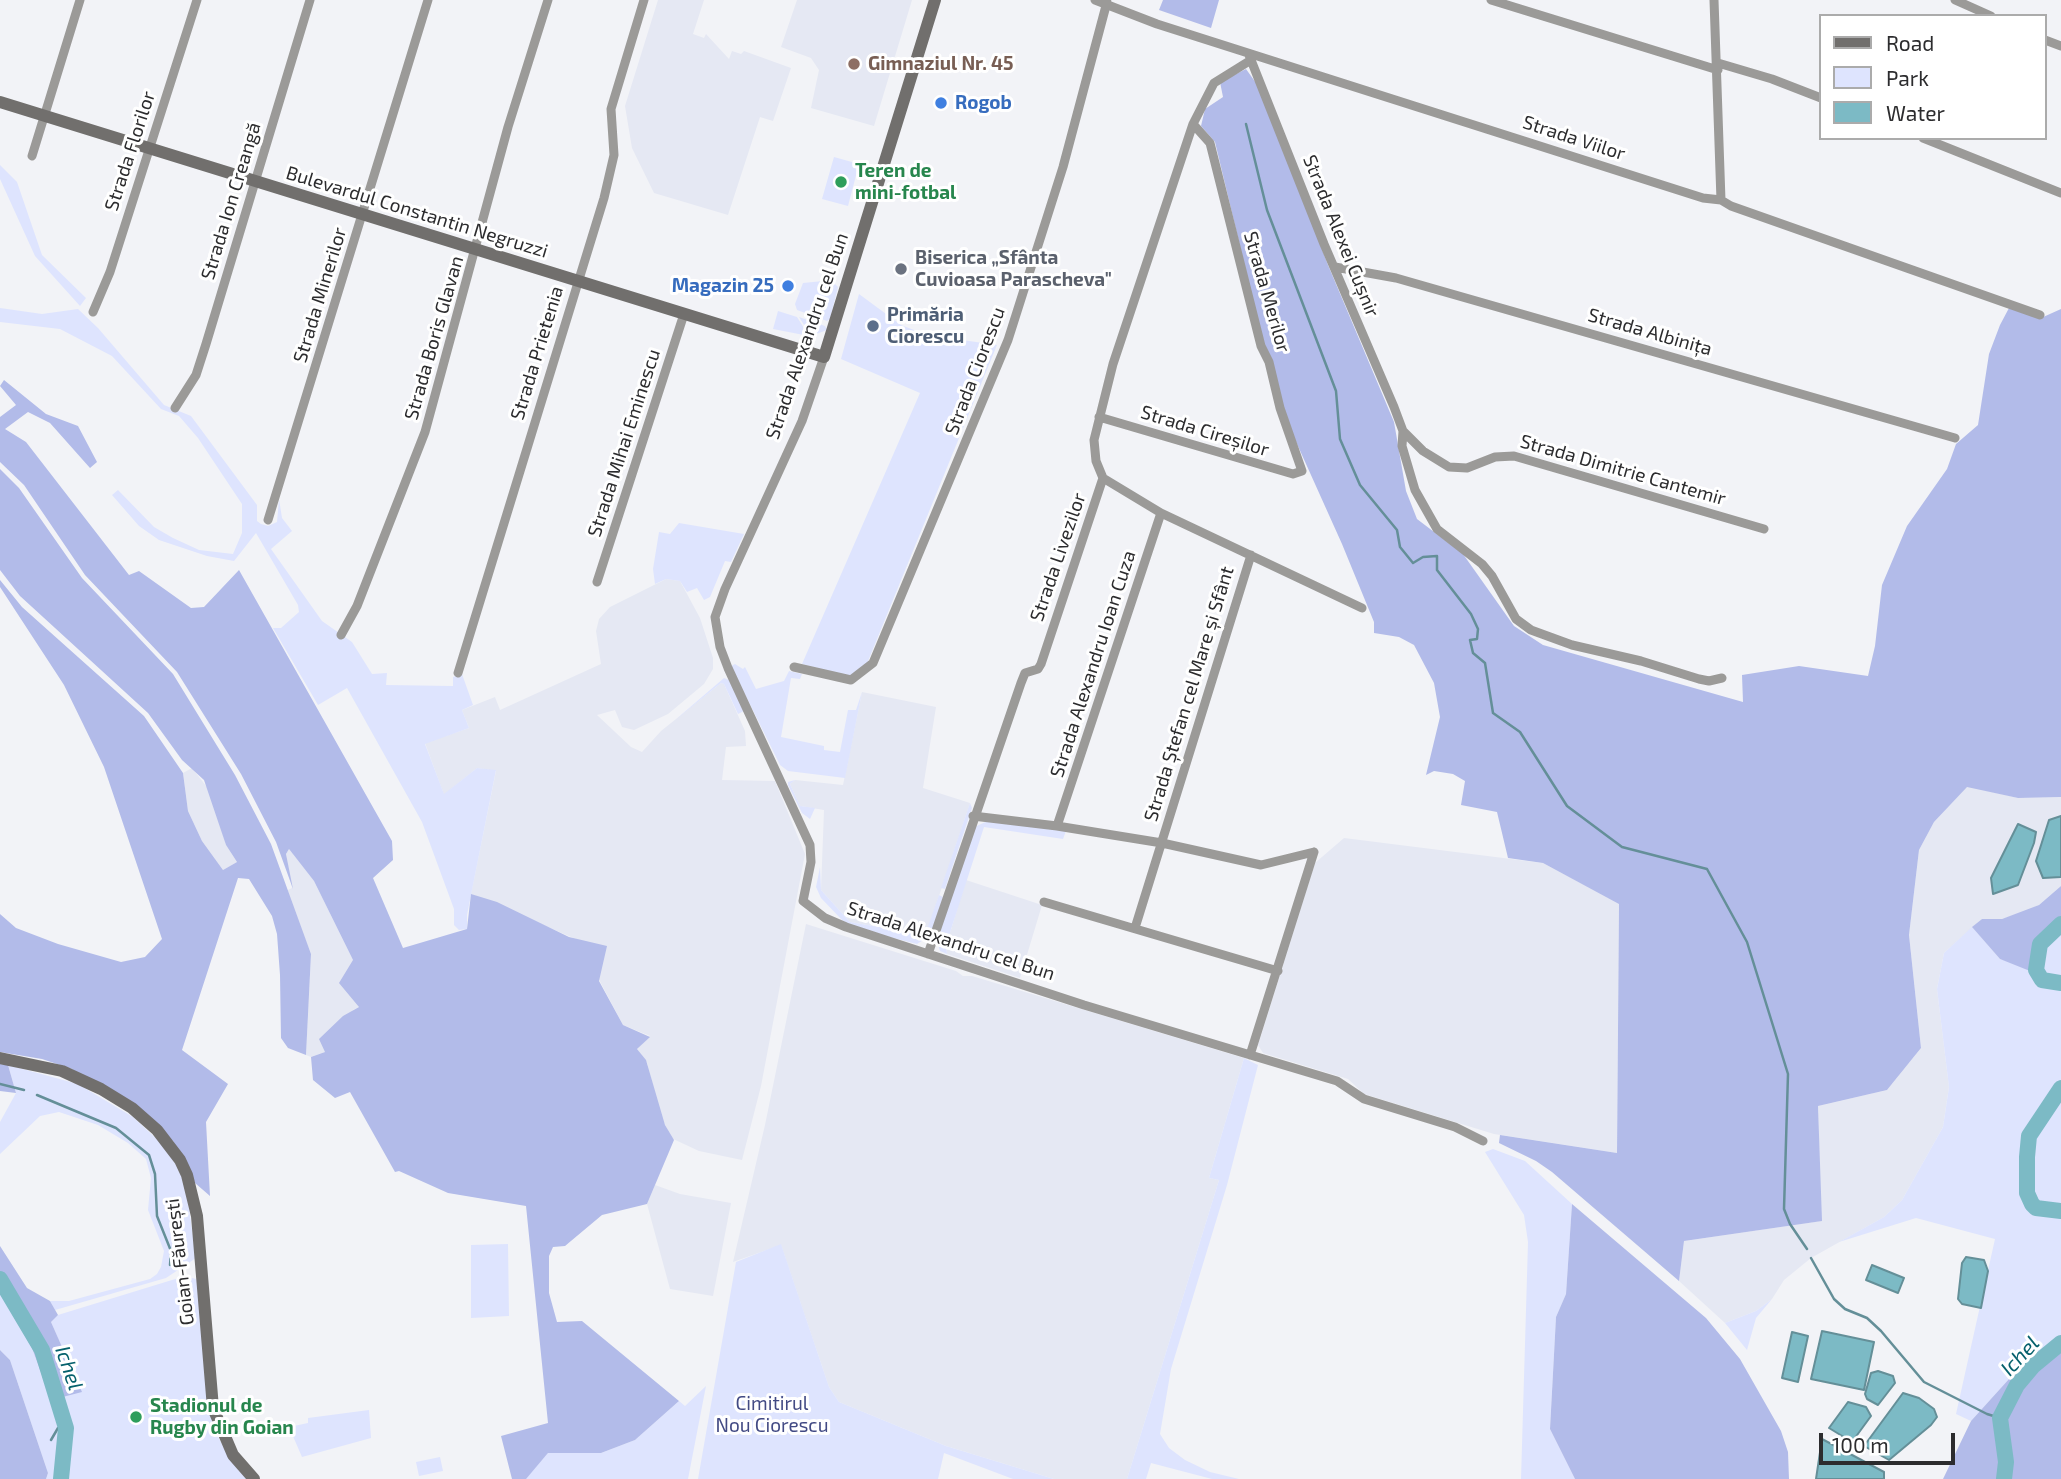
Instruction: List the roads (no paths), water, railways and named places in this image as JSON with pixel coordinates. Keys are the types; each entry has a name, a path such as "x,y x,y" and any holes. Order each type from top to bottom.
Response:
{"street":[{"path":"32,156 80,0"},
{"name":"Strada Florilor","path":"93,312 110,272 197,0"},
{"name":"Strada Ion Creangă","path":"175,408 196,375 310,0"},
{"name":"Strada Minerilor","path":"268,520 428,0"},
{"name":"Strada Boris Glavan","path":"341,635 357,606 425,432 508,127 548,0"},
{"name":"Strada Prietenia","path":"458,673 612,167 611,109 644,0"},
{"name":"Strada Alexandru cel Bun","path":"935,0 802,421 719,604 716,631 728,668 810,845 811,862 803,901 825,918 846,928 1084,1005 1338,1082 1364,1098 1454,1127 1483,1141"},
{"name":"Strada Viilor","path":"1095,0 1107,2 1250,57 1703,198 1720,200 2040,315"},
{"path":"1491,0 1820,98"},
{"path":"1714,0 1720,200"},
{"path":"1955,0 1986,14"},
{"name":"Strada Ciorescu","path":"794,667 851,680 873,663 1008,340 1063,167 1107,2"},
{"name":"Strada Livezilor","path":"928,954 973,816 1025,673 1038,669 1041,664 1103,478 1094,452 1112,363 1193,124 1214,83 1250,57"},
{"name":"Strada Alexei Cușnir","path":"1250,57 1403,431"},
{"name":"Bulevardul Constantin Negruzzi","path":"0,102 824,357"},
{"name":"Strada Merilor","path":"1193,124 1210,143 1261,346 1301,462 1300,473"},
{"path":"1928,140 2061,193"},
{"name":"Strada Albinița","path":"1335,267 1396,278 1955,438"},
{"name":"Strada Mihai Eminescu","path":"597,582 684,314"},
{"name":"Strada Cireșilor","path":"1099,417 1259,465 1300,473"},
{"path":"1403,431 1408,470 1424,511 1437,529 1461,545 1492,576 1516,619 1531,630 1581,648 1709,681 1722,678"},
{"name":"Strada Dimitrie Cantemir","path":"1403,431 1423,452 1449,467 1467,468 1495,457 1514,456 1763,529"},
{"path":"1103,478 1161,513 1362,608"},
{"name":"Strada Alexandru Ioan Cuza","path":"1057,826 1161,513"},
{"name":"Strada Ștefan cel Mare și Sfânt","path":"1135,928 1251,555"},
{"name":"Strada Ștefan cel Mare și Sfânt","path":"973,816 1161,843 1261,865 1314,852 1278,971"},
{"path":"1044,902 1278,971 1251,1055"},
{"name":"Goian-Făurești","path":"0,1058 62,1071 101,1089 132,1108 157,1130 180,1160 187,1175 197,1216 214,1408 233,1455 254,1479"}],"water":[{"path":"2061,816 2061,877 2043,878 2036,861 2049,820"},
{"path":"2018,824 2036,832 2034,843 2018,885 1993,894 1991,878"},
{"path":"1966,1257 1984,1260 1988,1271 1981,1308 1962,1304 1958,1299 1962,1263"},
{"path":"1872,1265 1904,1278 1898,1293 1866,1280"},
{"path":"1822,1331 1874,1342 1864,1390 1811,1379"},
{"path":"1792,1332 1808,1336 1798,1382 1782,1378"},
{"path":"1878,1371 1893,1376 1895,1383 1878,1405 1867,1399 1865,1394 1871,1373"},
{"path":"1903,1393 1919,1398 1934,1409 1937,1417 1889,1460 1864,1446"},
{"path":"1848,1402 1866,1407 1871,1416 1852,1442 1829,1428"},
{"path":"1822,1439 1884,1472 1884,1479 1816,1479"}],"waterway":[{"path":"1246,124 1267,210 1336,391 1340,439 1360,485 1397,530 1400,547 1413,563 1423,557 1437,556 1437,570 1471,614 1478,629 1477,639 1470,640 1473,653 1485,663 1493,713 1520,732 1567,806 1622,847 1707,869 1747,942 1788,1074 1784,1209 1790,1224 1807,1249"},
{"name":"Ichel","path":"2061,924 2040,944 2036,970 2042,980 2061,983"},
{"path":"0,1084 24,1090"},
{"name":"Ichel","path":"2061,1088 2029,1136 2027,1157 2027,1193 2032,1204 2036,1208 2061,1211"},
{"path":"37,1095 116,1128 149,1155 155,1174 157,1216 171,1251 170,1265"},
{"path":"1811,1258 1834,1299 1845,1309 1867,1318 1924,1382 2000,1418"},
{"name":"Ichel","path":"0,1279 42,1350 66,1428 61,1479"},
{"name":"Ichel","path":"2004,1479 2006,1462 2000,1418 2017,1385 2033,1366 2061,1343"},
{"path":"51,1440 58,1428 66,1426"}],"place":[{"name":"Gimnaziul Nr. 45","path":"854,64"},
{"name":"Rogob","path":"941,103"},
{"name":"Teren de mini-fotbal","path":"841,182"},
{"name":"Biserica „Sfânta Cuvioasa Parascheva\"","path":"901,269"},
{"name":"Magazin 25","path":"788,286"},
{"name":"Primăria Ciorescu","path":"873,326"},
{"name":"Stadionul de Rugby din Goian","path":"136,1417"}],"park label":[{"name":"Cimitirul Nou Ciorescu","path":"772,1415"}]}
